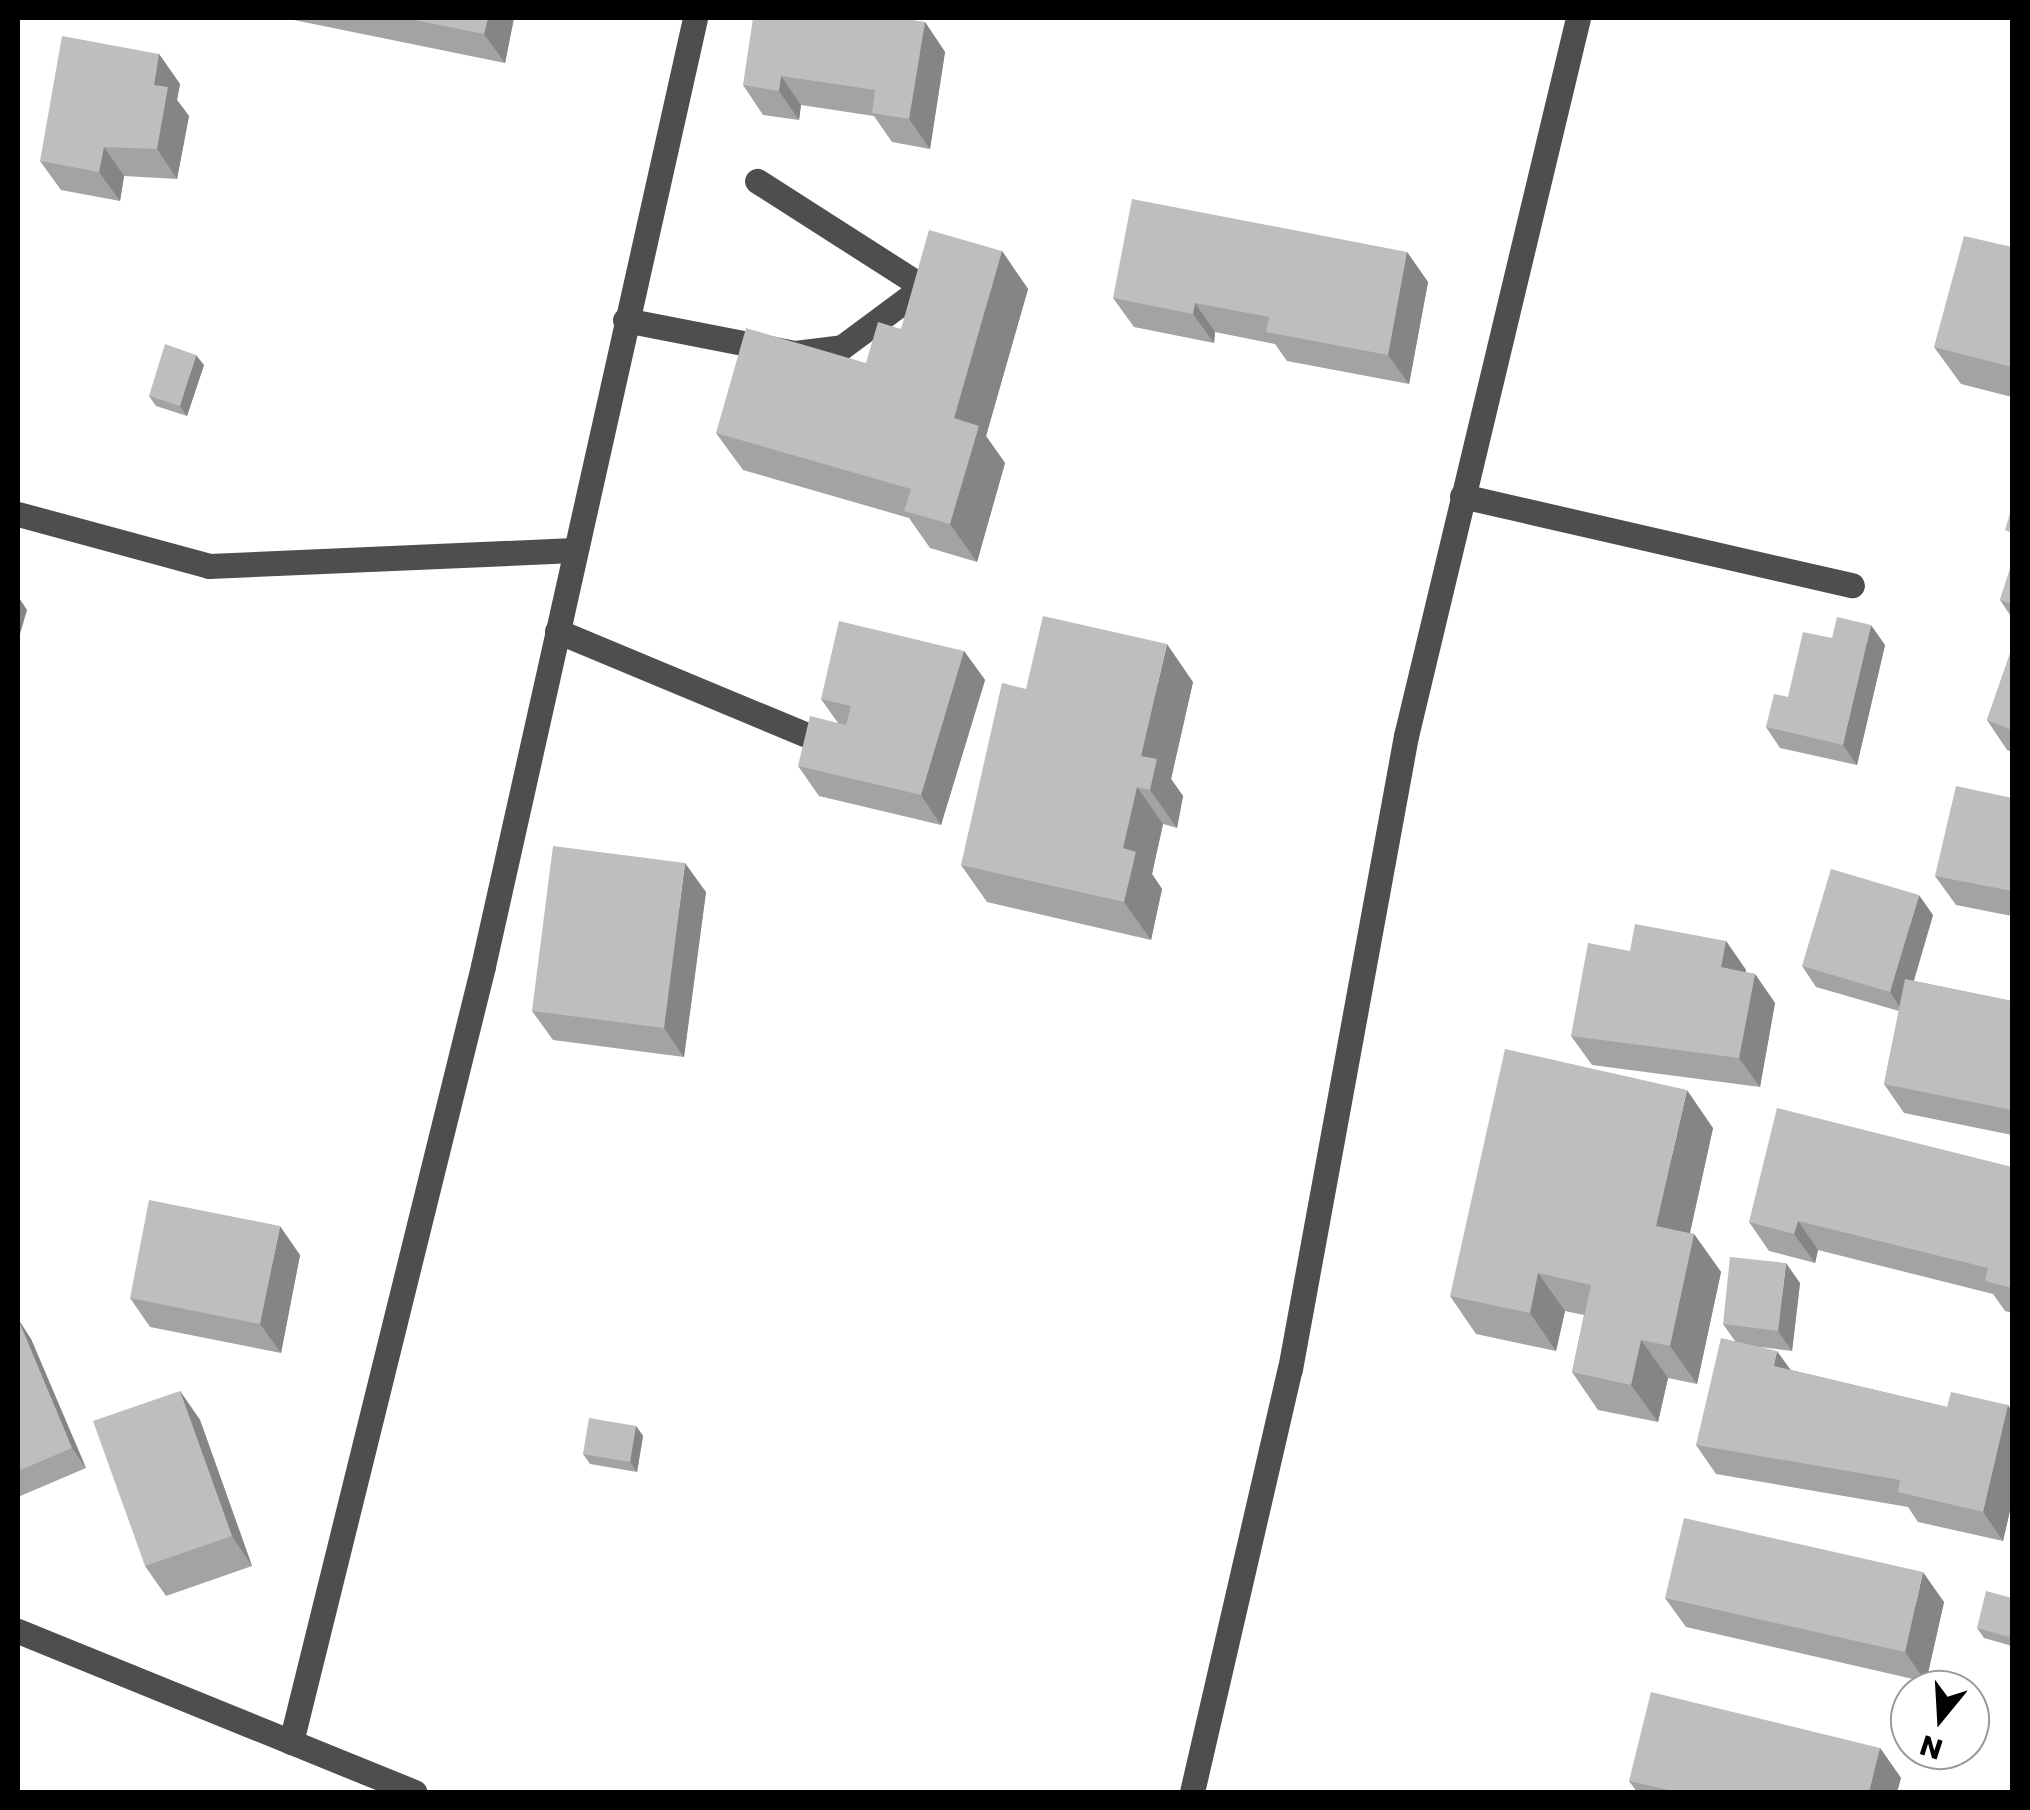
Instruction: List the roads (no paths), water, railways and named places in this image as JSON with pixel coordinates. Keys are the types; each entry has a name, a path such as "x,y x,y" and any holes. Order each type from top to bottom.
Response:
{"street":[{"path":"290,1742 557,631 694,18"},
{"path":"1192,1792 1290,1369 1406,736 1578,18"},
{"path":"625,320 795,353 842,346 923,287 757,182"},
{"path":"1462,496 1852,585"},
{"path":"18,514 209,566 574,550"},
{"path":"557,631 831,745"},
{"path":"18,1630 415,1792"}]}
